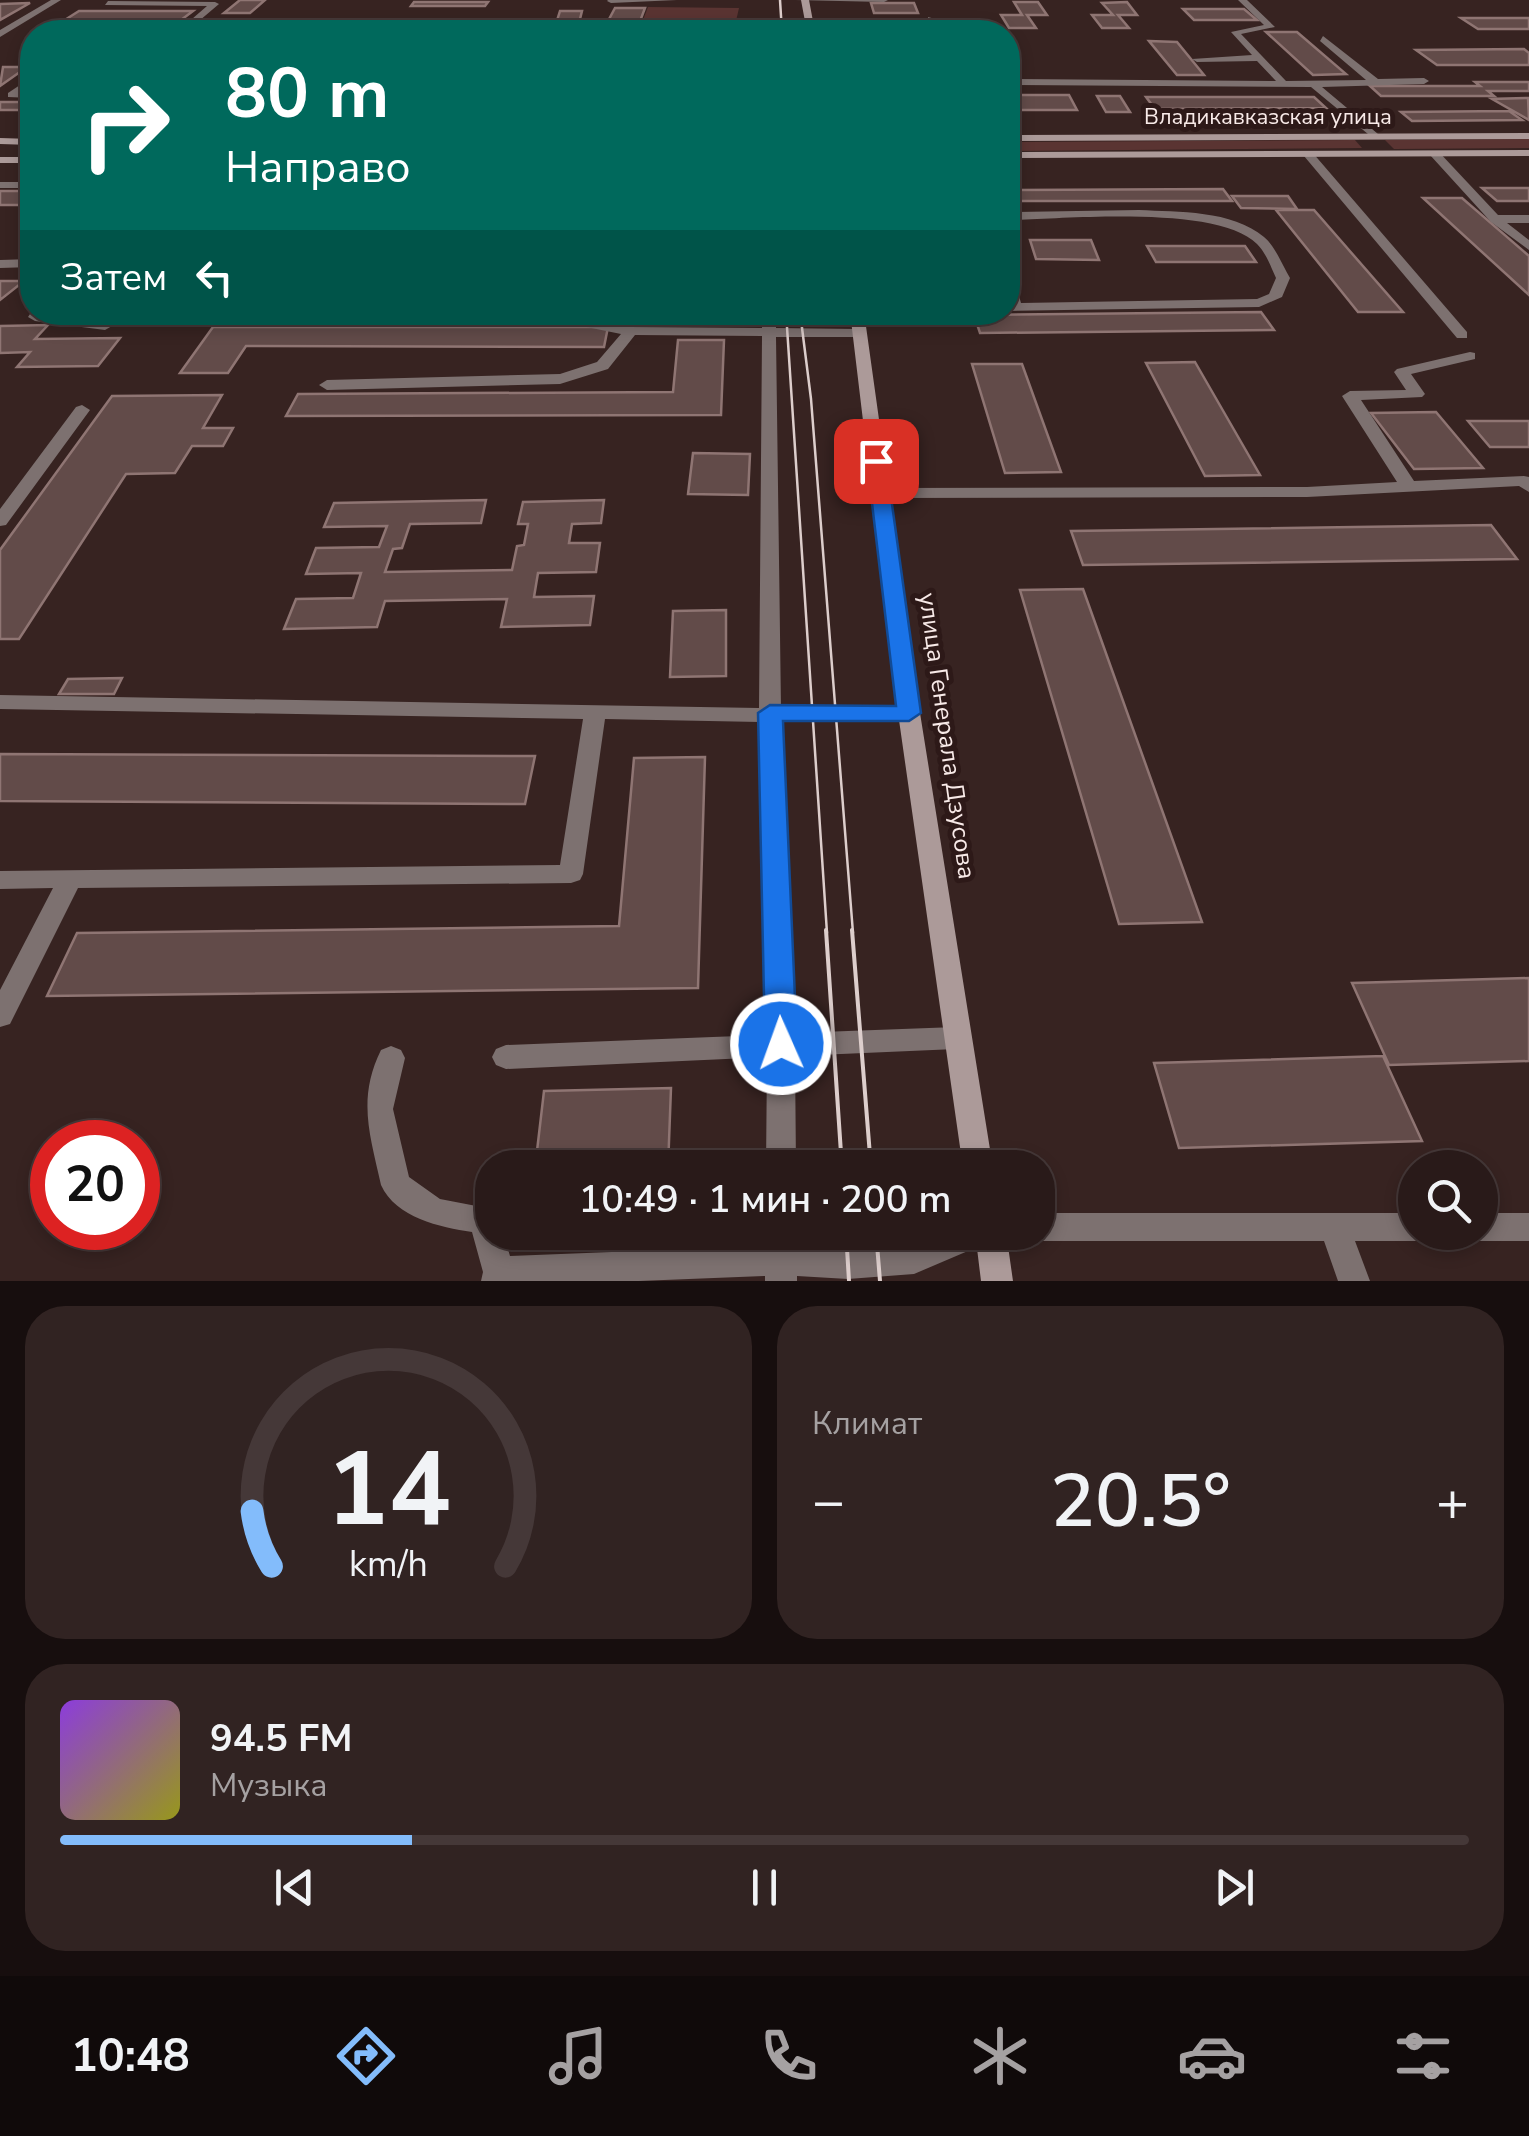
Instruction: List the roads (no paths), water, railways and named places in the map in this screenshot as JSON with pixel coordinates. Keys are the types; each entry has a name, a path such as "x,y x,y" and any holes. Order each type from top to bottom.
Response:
{"main road":[{"name":"Владикавказская улица","path":"1020,138 1529,136"},
{"name":"Владикавказская улица","path":"1020,155 1529,153"},
{"name":"улица Генерала Дзусова","path":"858,325 909,713 975,1150"},
{"path":"992,1250 996,1281"}],"lane":[{"path":"23,20 57,0"},
{"path":"611,1 673,0"},
{"path":"803,0 884,0"},
{"path":"1242,0 1270,27 1236,32 1283,84"},
{"path":"108,3 215,4 196,20"},
{"path":"1323,39 1374,81"},
{"path":"1197,59 1259,58"},
{"path":"1020,82 1313,84 1424,80"},
{"path":"1313,84 1385,153"},
{"path":"1434,153 1496,219 1529,246"},
{"path":"1308,154 1462,335"},
{"path":"1020,216 1207,218 1241,228 1260,240 1283,278 1275,297 1259,303 1020,307"},
{"path":"1496,219 1529,218"},
{"path":"97,325 105,326"},
{"path":"598,325 630,332 770,332 838,325"},
{"path":"770,325 770,713 781,1044 780,1150"},
{"path":"326,384 560,379 590,373 611,362 630,332"},
{"path":"1409,486 1350,396 1417,394 1402,372 1470,356"},
{"path":"0,522 82,410"},
{"path":"880,493 1307,492 1527,483"},
{"path":"0,702 814,716 909,713"},
{"path":"0,880 571,874 595,712"},
{"path":"0,1016 70,879"},
{"path":"506,1057 956,1038"},
{"path":"391,1058 379,1109 396,1185 434,1212 484,1220 498,1276 781,1258 848,1264 914,1259 935,1250"},
{"path":"1334,1226 1354,1281"},
{"path":"1055,1227 1398,1227"},
{"path":"1498,1227 1529,1227"}],"tram line":[{"path":"780,0 781,20"},
{"path":"787,325 827,933"},
{"path":"802,325 811,399 853,933"},
{"path":"826,930 841,1150"},
{"path":"852,930 870,1150"},
{"path":"847,1250 849,1281"},
{"path":"877,1250 880,1281"}]}
